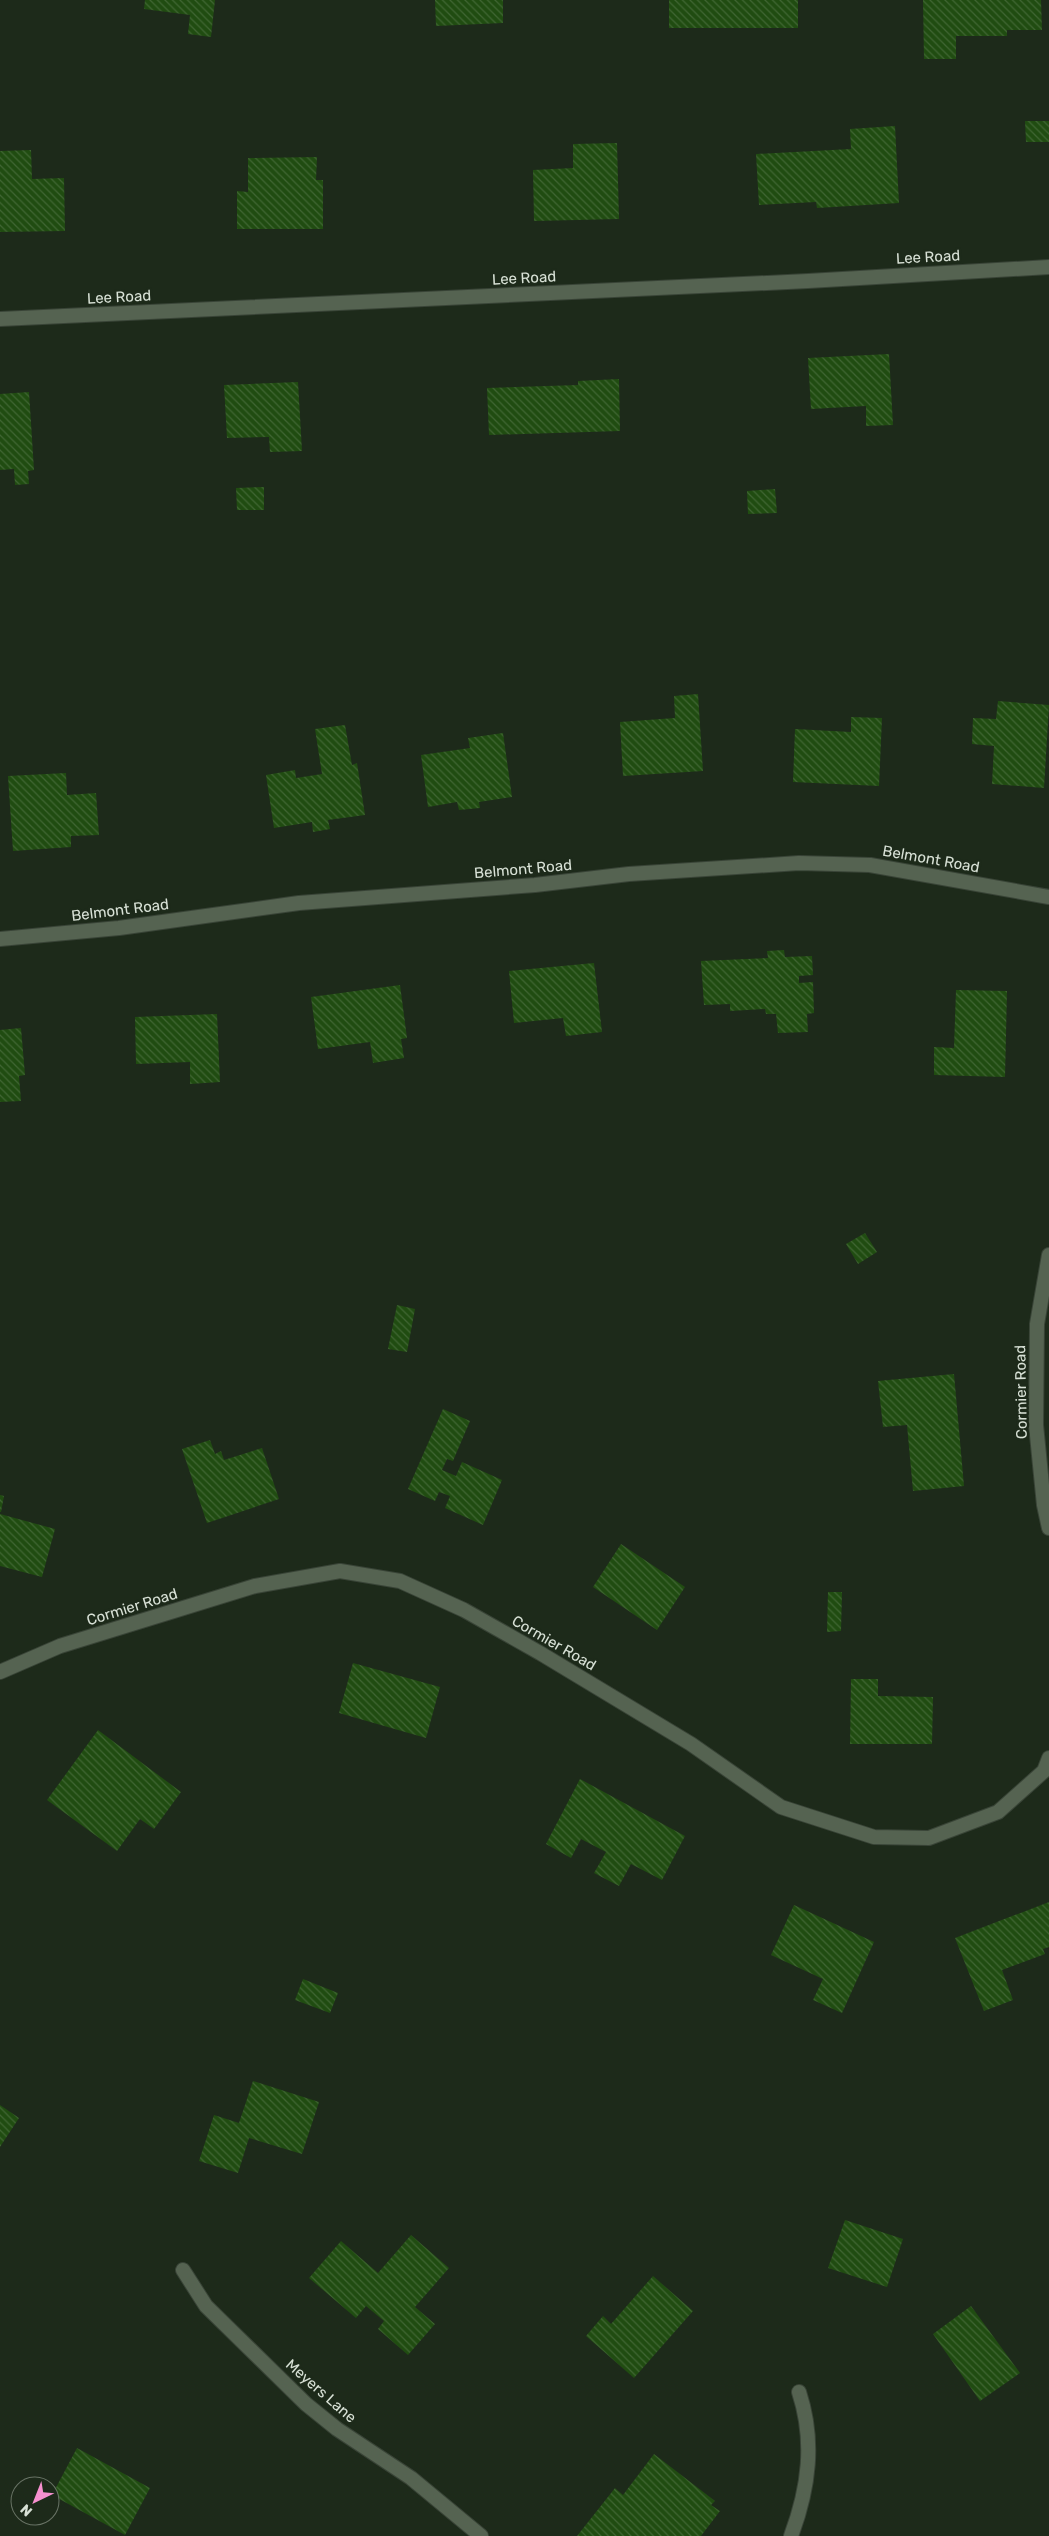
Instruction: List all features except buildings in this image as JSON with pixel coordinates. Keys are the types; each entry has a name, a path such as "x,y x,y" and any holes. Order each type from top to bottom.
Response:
{"street":[{"name":"Lee Road","path":"0,319 778,282 1049,267"},
{"name":"Belmont Road","path":"0,939 119,928 299,903 536,886 629,874 799,863 870,865 1049,897"},
{"name":"Cormier Road","path":"1049,1255 1037,1324 1036,1425 1044,1505 1049,1528"},
{"name":"Cormier Road","path":"0,1672 60,1646 255,1586 340,1572 400,1581 464,1610 540,1653 691,1744 782,1807 874,1837 929,1838 998,1812 1044,1772 1049,1758"},
{"name":"Meyers Lane","path":"183,2270 206,2306 311,2408 337,2429 410,2478 481,2536"},
{"path":"791,2536 804,2496 810,2450 805,2411 799,2392"}]}
